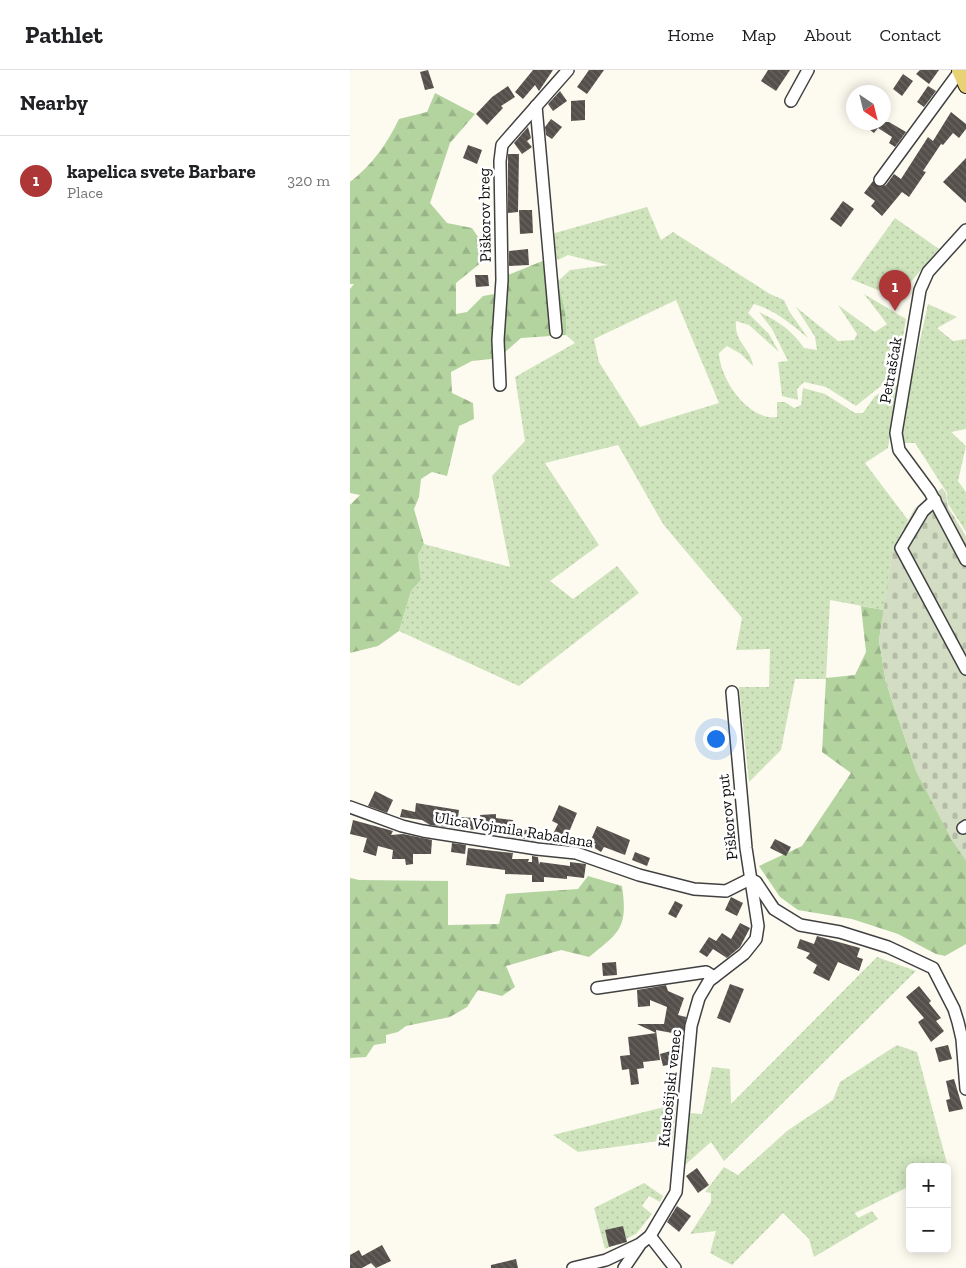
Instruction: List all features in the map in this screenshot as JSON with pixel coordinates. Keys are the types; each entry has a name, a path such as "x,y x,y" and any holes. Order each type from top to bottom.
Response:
{"main road":[{"path":"960,71 966,86"}],"street":[{"name":"Piškorov breg","path":"500,385 498,340 502,280 500,161 506,140 568,70"},
{"path":"791,101 808,70"},
{"path":"880,180 960,71"},
{"path":"536,106 556,332"},
{"name":"Petraščak","path":"966,230 924,278 920,290 897,425 899,450 932,496 966,560"},
{"path":"932,496 901,548 966,669"},
{"name":"Piškorov put","path":"732,692 750,879"},
{"name":"Ulica Vojmila Rabadana","path":"350,807 402,826 423,831 537,849 576,853 639,875 694,889 726,891 750,879"},
{"path":"750,879 756,882 774,909 800,926 840,932 888,947 933,968 954,1009 958,1022 962,1039 966,1089"},
{"name":"Kustošijski venec","path":"574,1268 606,1260 640,1244 650,1236 676,1192 691,1026 702,993 714,977 744,954 756,939 758,926 750,879"},
{"path":"597,988 706,972 714,977"},
{"path":"650,1236 674,1268"},
{"path":"624,1268 640,1244"}],"green space":[{"path":"435,93 475,114 450,143 430,203 447,223 472,228 482,243 483,261 456,283 456,314 467,312 483,296 500,293 498,279 545,260 562,296 566,314 566,335 521,338 505,352 491,359 472,361 451,372 452,393 473,403 474,419 459,426 447,476 432,472 421,479 419,497 414,509 424,544 418,555 421,580 411,591 399,631 378,646 350,653 350,505 360,495 350,493 350,289 354,284 350,284 350,182 378,154 399,119 427,112"},
{"path":"647,207 661,240 673,232 770,294 784,300 789,311 808,338 776,314 754,304 748,313 769,334 779,352 749,325 736,321 738,335 752,360 753,366 741,354 727,346 719,353 724,375 730,386 746,405 756,412 766,416 777,417 777,402 785,402 794,408 801,405 803,388 825,394 855,413 863,413 875,396 898,384 888,448 865,463 908,520 893,548 884,610 830,600 826,679 795,679 781,750 749,782 739,687 769,687 770,649 736,650 742,618 663,524 618,445 545,463 599,545 550,581 573,599 617,566 639,593 519,686 399,631 411,591 421,580 418,555 424,544 510,567 492,476 525,441 515,377 575,343 566,335 565,308 556,283 570,270 608,265 568,255 558,260 552,246 555,233","holes":["676,300 719,403 640,427 599,362 594,339"]},
{"path":"895,218 939,249 897,298 851,279"},
{"path":"864,294 906,319 897,373 856,406 826,387 804,382 797,389 798,400 782,396 778,362 788,361 772,329 759,312 784,327 795,336 804,348 817,350 815,337 796,307 838,341 854,340 857,334 838,305 875,332 887,324"},
{"path":"928,304 957,317 937,328 953,341 966,339 966,429 951,432 966,446 958,481 966,492 966,532 948,504 947,493 915,443 904,443 900,431"},
{"path":"942,488 946,493 948,507 966,536 966,861 951,839 917,773 886,683 879,640 893,548 915,508"},
{"path":"861,606 884,610 879,640 886,683 917,773 966,857 966,944 945,956 936,954 898,934 852,919 798,910 780,897 759,866 802,846 851,773 822,752 826,678 855,675 866,652"},
{"path":"588,876 622,886 624,900 622,920 615,935 589,957 561,950 506,966 515,987 502,996 478,990 467,1007 450,1017 406,1026 398,1032 386,1035 386,1043 374,1045 366,1057 350,1058 350,878 359,880 448,881 448,925 499,924 506,894 578,889"},
{"path":"877,957 916,971 724,1161 711,1142 685,1165 690,1113 702,1114 712,1067 730,1069 731,1104"},
{"path":"897,1045 917,1052 947,1163 906,1163 906,1188 855,1213 858,1218 872,1211 878,1219 814,1257 809,1239 783,1213 732,1265 710,1253 716,1231 690,1234 711,1202 711,1193 705,1192 724,1167 738,1175 787,1131 833,1100 840,1082"},
{"path":"676,1104 673,1139 578,1152 553,1135"},
{"path":"644,1183 663,1196 660,1202 649,1196 642,1206 652,1214 636,1234 605,1249 594,1208"}],"building":[{"path":"428,70 434,88 425,90 420,72"},
{"path":"533,70 553,70 539,91 535,85 523,99 515,92"},
{"path":"589,70 604,70 587,94 577,87"},
{"path":"768,70 790,70 776,91 761,81"},
{"path":"920,70 939,70 929,84 916,74"},
{"path":"903,74 913,81 902,96 893,89"},
{"path":"508,86 515,97 501,106 503,108 487,125 476,114 492,97"},
{"path":"928,86 936,91 924,107 917,102"},
{"path":"560,91 567,101 553,111 548,104"},
{"path":"585,100 585,120 571,121 571,101"},
{"path":"951,112 966,124 966,129 959,138 953,133 943,145 941,144 923,171 926,172 909,197 902,192 882,216 871,206 875,201 864,193 873,181 880,187 886,185 894,174 901,179 928,137 933,141"},
{"path":"551,119 562,127 552,139 546,135 545,127"},
{"path":"891,123 906,132 895,147 889,143 892,137 881,130 891,130"},
{"path":"528,127 531,138 527,141 532,147 522,154 514,143"},
{"path":"468,145 482,150 477,164 463,158"},
{"path":"508,154 519,154 518,212 508,213"},
{"path":"966,158 966,203 943,182"},
{"path":"843,201 854,209 841,227 830,219"},
{"path":"519,210 532,210 533,233 520,234"},
{"path":"528,249 529,265 509,266 509,251"},
{"path":"475,275 488,275 489,286 476,287"},
{"path":"375,791 393,800 387,813 368,806"},
{"path":"416,803 459,810 458,817 476,818 475,830 430,825 422,820 400,817 402,809 415,812"},
{"path":"559,805 577,813 564,844 550,840 558,824 552,821"},
{"path":"496,814 496,818 513,820 511,831 536,829 537,841 493,834 495,822 481,823 480,815"},
{"path":"353,820 393,831 391,835 403,834 432,840 431,854 413,854 413,864 406,865 405,859 392,859 393,850 378,846 376,856 363,852 367,838 350,834"},
{"path":"597,826 630,840 625,855 604,847 601,852 593,847 596,844 590,842"},
{"path":"775,839 791,847 786,856 770,848"},
{"path":"452,843 466,845 465,854 451,852"},
{"path":"468,848 513,853 512,859 529,859 528,862 532,862 532,856 538,857 539,865 540,862 570,866 570,862 586,864 584,878 567,876 567,879 544,877 544,882 532,882 532,875 505,874 505,870 466,865"},
{"path":"635,852 650,858 647,866 632,860"},
{"path":"731,897 743,903 737,916 725,910"},
{"path":"675,901 683,905 676,918 668,914"},
{"path":"740,923 750,928 740,947 727,958 713,949 707,957 699,952 709,937 716,941 722,933 731,939"},
{"path":"817,936 860,948 857,957 863,959 859,971 838,962 829,981 813,973 817,965 806,958 810,953 797,948 800,939 814,944"},
{"path":"616,962 617,975 603,976 602,963"},
{"path":"730,984 744,989 730,1023 717,1018"},
{"path":"666,985 668,991 684,998 678,1015 686,1017 683,1035 656,1030 660,1060 643,1062 644,1068 637,1069 639,1084 631,1085 629,1069 622,1070 620,1056 630,1055 628,1037 656,1033 637,1024 664,1024 667,1007 650,1000 650,1006 638,1007 637,990"},
{"path":"919,986 941,1018 936,1021 944,1031 931,1042 918,1022 924,1018 906,997"},
{"path":"948,1045 952,1059 939,1062 935,1048"},
{"path":"674,1050 677,1063 663,1066 660,1054"},
{"path":"954,1079 963,1109 949,1112 946,1100 950,1099 946,1081"},
{"path":"697,1168 709,1185 698,1193 686,1176"},
{"path":"677,1206 691,1216 679,1232 667,1222"},
{"path":"623,1226 627,1242 609,1247 605,1230"},
{"path":"382,1245 391,1261 376,1268 371,1263 362,1268 350,1268 350,1255 359,1250 362,1256"},
{"path":"516,1259 518,1268 491,1268 491,1265"}],"place":[{"name":"kapelica svete Barbare","path":"895,311"}]}
